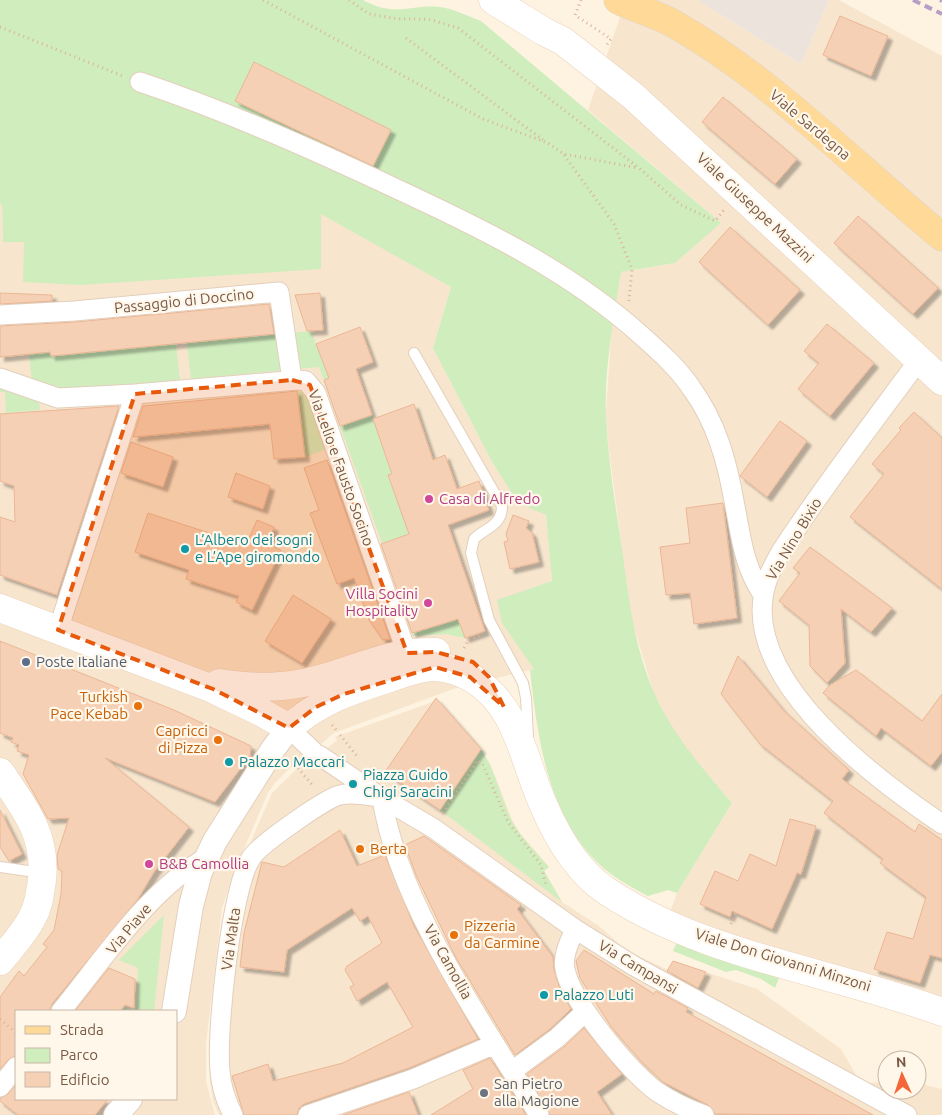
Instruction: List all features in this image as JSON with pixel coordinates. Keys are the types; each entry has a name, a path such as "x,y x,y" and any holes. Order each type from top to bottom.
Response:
{"main road":[{"name":"Viale Giuseppe Mazzini","path":"493,0 542,32 563,41"},
{"name":"Viale Giuseppe Mazzini","path":"519,0 549,25 563,41 633,96 942,381"},
{"name":"Viale Sardegna","path":"618,0 672,23"},
{"name":"Viale Sardegna","path":"647,0 672,23 715,51 776,96 942,238"},
{"path":"0,608 185,678 246,704 289,728"},
{"name":"Viale Don Giovanni Minzoni","path":"289,728 305,714 410,662 462,673 485,687 504,707 516,729 528,768 549,819 566,848 595,882 618,898 677,927 737,949 877,989 942,1012"},
{"path":"185,678 250,687 278,687 410,662"},
{"path":"0,772 37,831 42,849 43,873 33,918 0,961"}],"street":[{"path":"140,82 264,128 469,223 550,268 593,296 620,317 681,374 692,388 708,417 724,456 748,568 763,595"},
{"name":"Passaggio di Doccino","path":"0,315 74,312 279,292 292,380"},
{"name":"Via Nino Bixio","path":"919,360 795,531 774,565 763,595 765,635 770,652 792,692 832,735 870,770 902,796 942,824"},
{"name":"Via Lelio e Fausto Socino","path":"0,378 58,398 135,394 292,380 306,381 316,393 410,662"},
{"path":"58,630 135,394"},
{"path":"174,1010 191,906 206,858 273,749 289,728 316,753 382,798"},
{"path":"326,801 348,794 382,798"},
{"name":"Via Campansi","path":"382,798 434,828 575,929 682,994 907,1115"},
{"name":"Via Camollia","path":"382,798 394,848 418,905 495,1044 539,1115"},
{"name":"Via Malta","path":"232,1115 222,1083 220,1042 232,924 245,869 261,846 326,801"},
{"name":"Via Piave","path":"62,1010 164,889 188,869 206,858"},
{"path":"575,929 566,951 564,967 568,980 586,1012 624,1059 649,1084 673,1102 704,1115"},
{"path":"512,1071 557,1038 586,1012"},
{"path":"308,1115 414,1079 495,1044"},
{"path":"0,1087 15,1067"},
{"path":"116,1115 129,1100"}],"lane":[{"path":"414,353 502,506 502,512 496,524 474,539 470,553 492,628 517,668 523,683 526,698 528,768"},
{"path":"0,867 43,873"}],"path":[{"path":"263,0 482,119 548,143"},
{"path":"349,0 369,14 398,19 428,19 458,28 639,168 681,205 715,221 724,209"},
{"path":"581,0 575,14 611,39 606,46"},
{"path":"0,27 140,82"},
{"path":"406,38 564,154 614,224 632,269 630,301 620,317"},
{"path":"564,154 639,168"},
{"path":"464,648 468,640 486,634"},
{"path":"332,725 338,732"},
{"path":"434,828 478,760 483,765 508,822 541,865 546,888 541,905"},
{"path":"298,768 326,801"},
{"path":"729,929 736,913"},
{"path":"0,1019 15,1032"}],"highlighted area":[{"path":"292,380 310,385 407,653 436,652 473,662 489,677 504,707 470,677 435,667 344,694 316,707 289,728 213,689 58,630 135,394"}],"shaded area":[{"path":"626,0 697,0 801,64 829,0 839,0 942,56 942,1026 661,936 677,893 732,803 700,766 673,730 653,691 631,617 608,442 606,413 611,337 621,272 675,263 721,223 588,110"},
{"path":"697,0 829,0 801,64"},
{"path":"0,204 2,205 3,242 24,242 321,269 321,213 451,287 433,348 491,460 518,502 546,515 552,581 503,623 534,669 456,688 334,733 308,755 300,758 275,783 268,793 237,865 222,908 206,1044 206,1081 215,1115 0,1115"},
{"path":"438,700 490,763 512,820 520,833 549,867 544,871 562,902 599,926 626,950 668,970 673,961 757,989 841,1049 856,1075 868,1083 877,1083 877,1100 927,1100 927,1085 942,1089 942,1115 219,1115 213,1102 210,1081 209,1045 225,908 240,866 272,793 301,765 311,762 337,740 335,737"}],"green space":[{"path":"0,0 363,0 385,8 394,9 440,7 450,9 481,21 721,223 675,263 621,272 610,343 607,379 606,415 613,485 630,607 637,642 647,676 661,707 679,736 699,764 732,803 677,893 668,890 648,896 611,874 590,855 573,832 560,808 550,781 537,726 530,670 534,669 502,623 497,600 552,581 546,515 518,503 491,460 433,348 451,287 321,214 321,269 81,285 23,282 24,242 3,242 2,205 0,204"},
{"path":"311,331 329,378 324,380 319,367 296,369 290,333"},
{"path":"280,334 286,370 191,379 187,343"},
{"path":"176,344 180,380 64,391 32,381 29,354 50,352 51,356"},
{"path":"0,386 39,402 40,410 6,413 5,392 0,392"},
{"path":"297,391 305,393 326,449 305,457"},
{"path":"372,415 392,474 388,476 409,534 382,543 340,426"},
{"path":"458,619 465,638 446,634 413,636 412,634"},
{"path":"481,749 490,766 512,821 524,839 549,867 544,871 562,902 440,810"},
{"path":"164,915 154,1010 136,1010 138,968 119,960"},
{"path":"677,942 780,976 775,988 761,979 736,970 726,972 673,951"}],"building":[{"path":"840,16 888,36 871,76 823,55"},
{"path":"254,62 391,130 373,166 235,101"},
{"path":"723,97 797,159 775,184 702,122"},
{"path":"858,216 938,288 913,314 834,243"},
{"path":"730,227 800,290 768,325 699,262"},
{"path":"0,293 52,295 52,301 0,304"},
{"path":"320,293 323,330 307,331 295,295"},
{"path":"269,304 274,334 51,356 50,352 0,357 0,326 75,322"},
{"path":"827,324 874,363 830,416 798,389 819,363 804,351"},
{"path":"360,327 373,362 356,369 372,415 340,426 324,380 329,378 316,344"},
{"path":"297,391 305,457 274,459 270,424 133,437 143,406"},
{"path":"414,404 433,460 445,455 457,489 479,481 489,510 448,525 485,631 465,638 458,619 412,633 381,544 409,534 388,475 392,474 373,419"},
{"path":"119,406 57,595 0,575 0,517 15,522 14,486 0,481 0,414"},
{"path":"914,412 942,438 942,589 850,517 884,474 872,464 901,430 899,428"},
{"path":"780,421 807,441 767,497 740,476"},
{"path":"131,442 173,457 163,487 121,473"},
{"path":"327,460 390,639 383,640 369,620 354,578 337,584 310,513 319,510 304,468"},
{"path":"236,473 270,486 263,509 228,497"},
{"path":"723,503 737,618 694,624 690,593 666,595 660,547 690,543 686,508"},
{"path":"148,513 246,545 257,520 274,527 268,544 281,550 252,610 236,602 239,596 186,579 189,570 135,552"},
{"path":"513,515 529,521 526,528 532,533 539,562 510,569 504,542 508,541 506,534"},
{"path":"810,547 892,608 871,632 841,609 845,663 827,683 810,666 809,625 779,601 800,573 793,568"},
{"path":"293,595 331,619 302,663 265,641"},
{"path":"0,641 174,710 251,746 250,756 215,802 105,758 189,827 154,872 138,899 52,1004 50,1010 15,1010 15,1056 8,1060 0,1069 0,997 19,971 24,976 47,947 43,944 54,930 61,894 62,871 58,869 57,855 69,818 48,819 23,774 29,755 17,751 19,745 11,742 13,738 0,733"},
{"path":"738,656 784,711 849,770 842,779 915,832 919,824 942,840 942,958 930,955 920,983 874,969 887,932 913,939 926,897 880,863 883,859 824,813 833,801 760,744 721,694"},
{"path":"856,670 922,721 942,694 942,752 931,766 881,728 876,736 823,693 830,685"},
{"path":"436,698 481,749 440,810 385,772"},
{"path":"0,810 22,854 9,861 0,847"},
{"path":"790,819 816,826 801,874 797,873 772,929 732,911 730,917 700,904 715,871 738,881 750,854 776,866"},
{"path":"340,830 357,866 385,855 414,926 478,1039 409,1068 304,1104 299,1108 297,1115 244,1115 232,1076 268,1064 273,1081 343,1063 413,1027 387,982 357,1001 350,987 354,985 345,970 347,966 382,943 368,916 360,921 352,908 287,950 284,972 240,967 244,933 262,862 284,867"},
{"path":"424,836 521,905 517,909 553,957 554,970 559,986 571,1009 550,1029 515,1055 455,956 416,875 405,845"},
{"path":"584,950 654,994 656,991 688,1008 686,1012 873,1115 715,1114 708,1105 663,1082 640,1060 612,1028 580,978 576,961"},
{"path":"673,961 706,972 698,988 667,971"},
{"path":"109,968 135,979 134,1008 125,1005 121,1010 76,1010"},
{"path":"584,1028 622,1074 597,1092 612,1115 550,1115 527,1074 564,1047"},
{"name":"San Pietro alla Magione","path":"490,1058 526,1115 431,1115 473,1089 463,1070"},
{"path":"15,1086 15,1100 107,1100 95,1115 18,1115 0,1101 0,1098 8,1094"},
{"path":"409,1092 418,1115 343,1115"}],"railway":[{"path":"913,0 942,14"}],"place":[{"name":"Casa di Alfredo","path":"429,499"},
{"name":"L’Albero dei sogni e L’Ape giromondo","path":"185,549"},
{"name":"Villa Socini Hospitality","path":"428,603"},
{"name":"Poste Italiane","path":"26,662"},
{"name":"Turkish Pace Kebab","path":"138,706"},
{"name":"Capricci di Pizza","path":"218,740"},
{"name":"Palazzo Maccari","path":"229,762"},
{"name":"Piazza Guido Chigi Saracini","path":"353,784"},
{"name":"Berta","path":"360,849"},
{"name":"B&B Camollia","path":"149,864"},
{"name":"Pizzeria da Carmine","path":"454,935"},
{"name":"Palazzo Luti","path":"544,995"},
{"name":"San Pietro alla Magione","path":"484,1093"}]}
